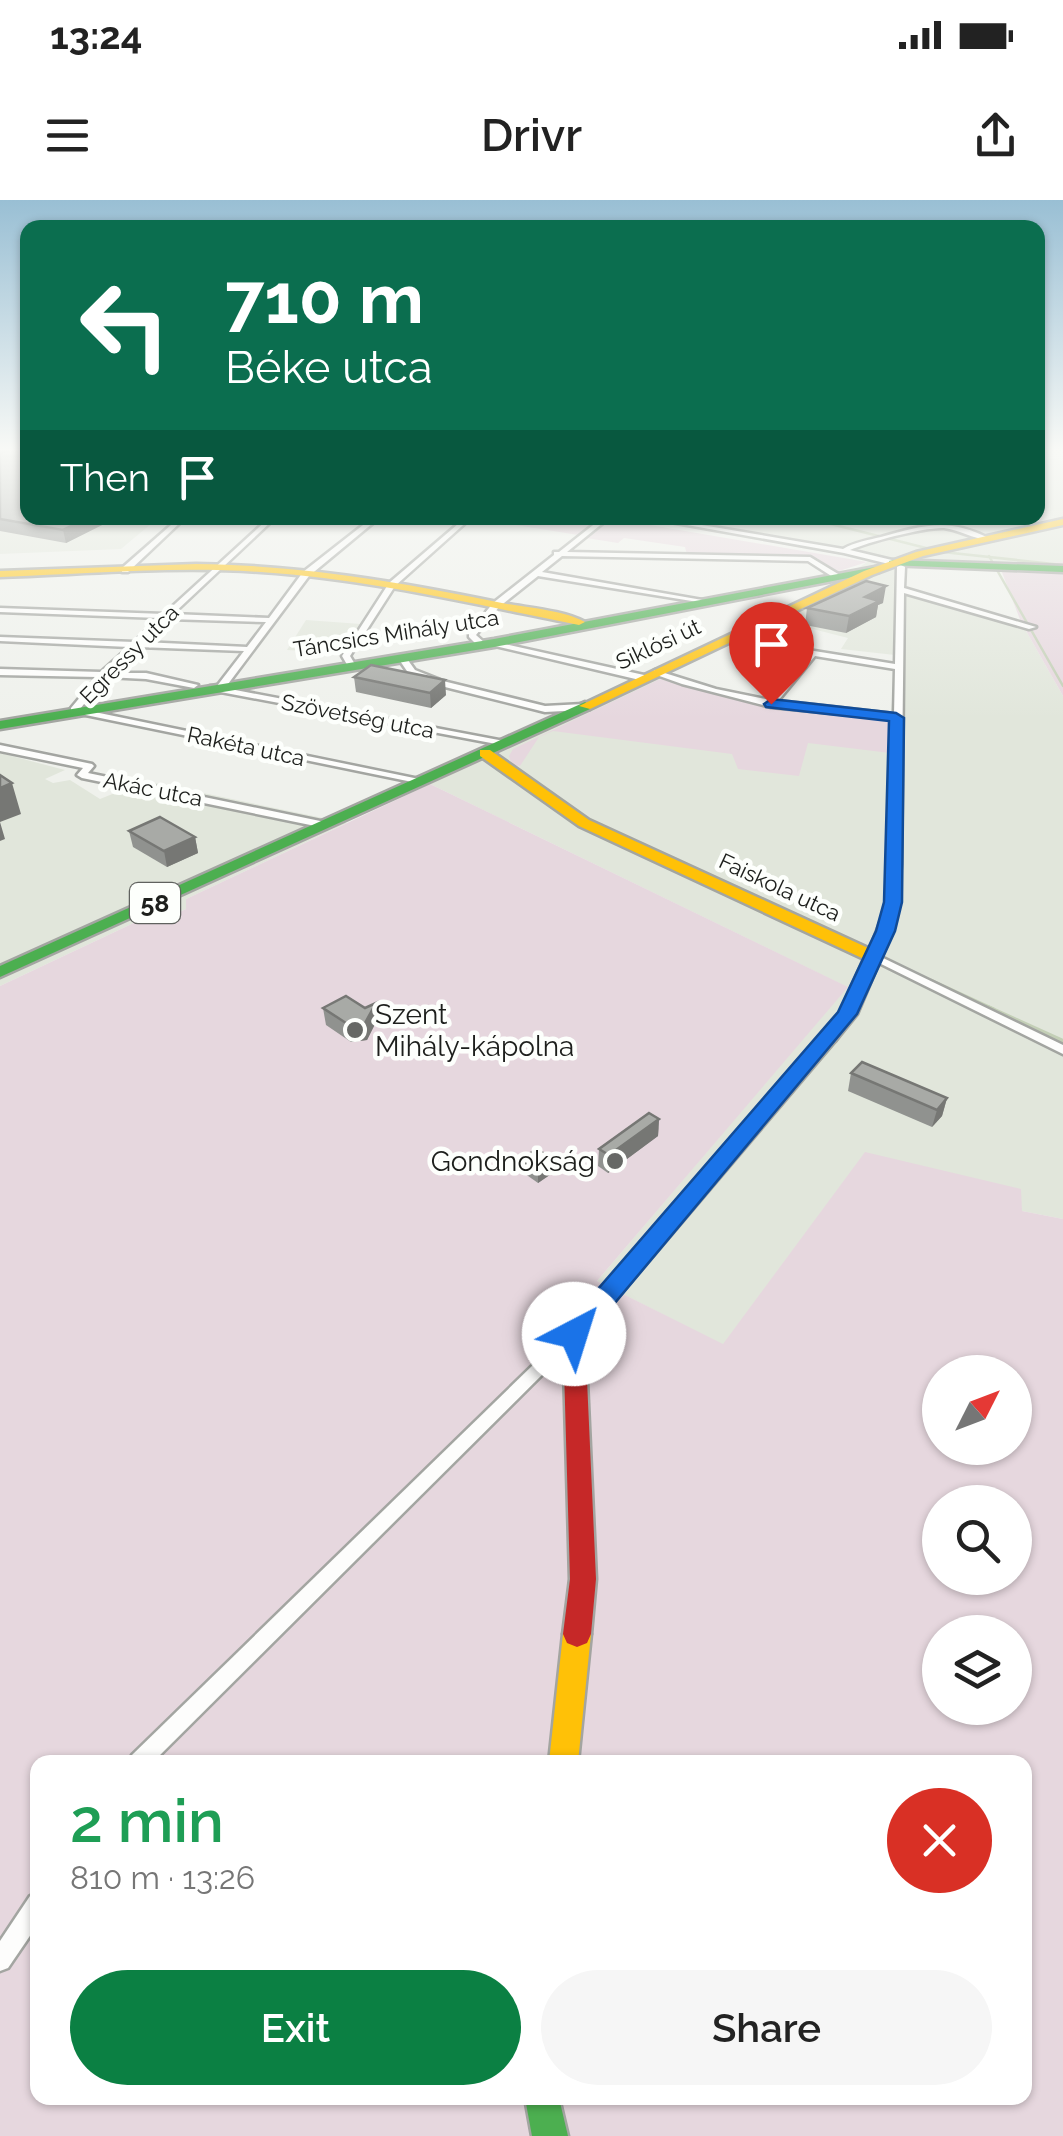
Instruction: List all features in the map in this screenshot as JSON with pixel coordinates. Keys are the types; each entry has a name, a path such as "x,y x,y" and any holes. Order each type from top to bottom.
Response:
{"street":[{"path":"125,570 160,538"},
{"name":"Egressy utca","path":"74,710 104,674 249,538"},
{"path":"209,687 246,649 306,574 351,538"},
{"path":"352,666 346,656 392,585 445,538"},
{"path":"579,538 496,605 472,635 488,644 771,704 896,718"},
{"path":"770,538 859,554 889,566 1063,570"},
{"path":"844,551 875,538"},
{"name":"Siklósi út","path":"494,749 840,582 935,550 988,539"},
{"path":"935,550 924,557 967,568"},
{"path":"558,554 810,559 840,582"},
{"path":"145,1755 574,1334 848,1014 893,902 900,589 889,566"},
{"path":"0,574 217,567 306,574 392,585 565,623 596,624 798,583 840,582"},
{"path":"534,573 704,601"},
{"path":"900,589 1029,626"},
{"path":"0,610 268,620"},
{"name":"Táncsics Mihály utca","path":"0,725 209,687 488,644 565,623"},
{"path":"739,634 812,654 898,666"},
{"path":"0,639 246,649"},
{"path":"771,704 812,654"},
{"path":"402,658 421,678 552,710 583,707"},
{"name":"Szövetség utca","path":"0,672 146,676 494,749"},
{"path":"519,702 541,712 545,725"},
{"name":"Rakéta utca","path":"74,710 419,782"},
{"name":"Akác utca","path":"0,748 90,766 82,775 324,825"},
{"path":"494,749 504,767"},
{"name":"58","path":"0,972 494,749"},
{"path":"454,767 504,767"},
{"name":"Faiskola utca","path":"504,767 584,823 1063,1050"},
{"path":"564,1755 583,1579 574,1334"},
{"path":"0,1960 30,1916"},
{"path":"543,2105 550,2136"}],"shaded area":[{"path":"0,538 134,538 121,549 0,554"},
{"path":"589,538 624,538 618,543"},
{"path":"626,538 728,538 867,562 836,572 817,558 687,555 685,547"},
{"path":"750,538 1063,538 1063,562 1000,567 877,561 895,568 898,588 1021,622 1063,696 1063,1219 1022,1211 865,1153 723,1345 597,1281 847,987 430,784 662,676 771,704 891,717 895,655 841,649 848,638 766,617 827,589 870,560"},
{"path":"1063,562 1063,696 1021,622 1000,567"},
{"path":"306,620 361,624 341,653 287,650"},
{"path":"660,679 774,706 891,719 890,753 808,743 799,776 738,769 732,754 553,731 539,737 520,766 512,765 509,756 513,749"},
{"path":"0,753 65,770 45,779 53,783 70,780 100,799 145,781 347,823 186,899 186,909 158,922 140,920 0,986"},
{"path":"430,784 848,987 597,1281 723,1344 865,1152 1021,1189 1022,1211 1063,1219 1063,2136 0,2136 0,986 140,920 158,922 186,909 186,899"}],"building":[{"path":"866,581 886,586 865,597 879,601 849,616 807,608"},
{"path":"371,665 445,680 430,693 354,677"},
{"path":"0,775 12,783 0,788"},
{"path":"160,817 195,837 164,851 129,831"},
{"path":"346,996 365,1008 376,1003 365,1023 349,1025 323,1008"},
{"path":"862,1062 947,1098 937,1110 851,1073"},
{"path":"649,1113 659,1119 609,1155 599,1149"},
{"path":"537,1149 554,1160 538,1171 521,1159"}],"waterway":[{"path":"888,538 934,550"},
{"path":"943,552 990,557"},
{"path":"990,557 1063,565"},
{"path":"990,557 1063,686"},
{"path":"931,980 994,1009"},
{"path":"988,1007 1063,1041"}],"traffic: fast":[{"path":"893,563 1063,569"},
{"path":"0,725 494,643 875,570"},
{"path":"0,972 585,706"},
{"path":"543,2105 550,2136"}],"traffic: slow":[{"path":"585,706 868,573 920,554 990,538"},
{"path":"0,574 163,567 301,572 381,583 579,622"},
{"path":"485,753 584,823 873,957 848,1014 829,1037"},
{"path":"564,1755 577,1634"}],"traffic: jam":[{"path":"577,1634 583,1579 574,1334 829,1037"}],"place":[{"name":"Szent Mihály-kápolna","path":"355,1030"},
{"name":"Gondnokság","path":"615,1161"}],"route":[{"path":"574,1334 848,1014 886,931 896,864 896,718 771,704"}]}
